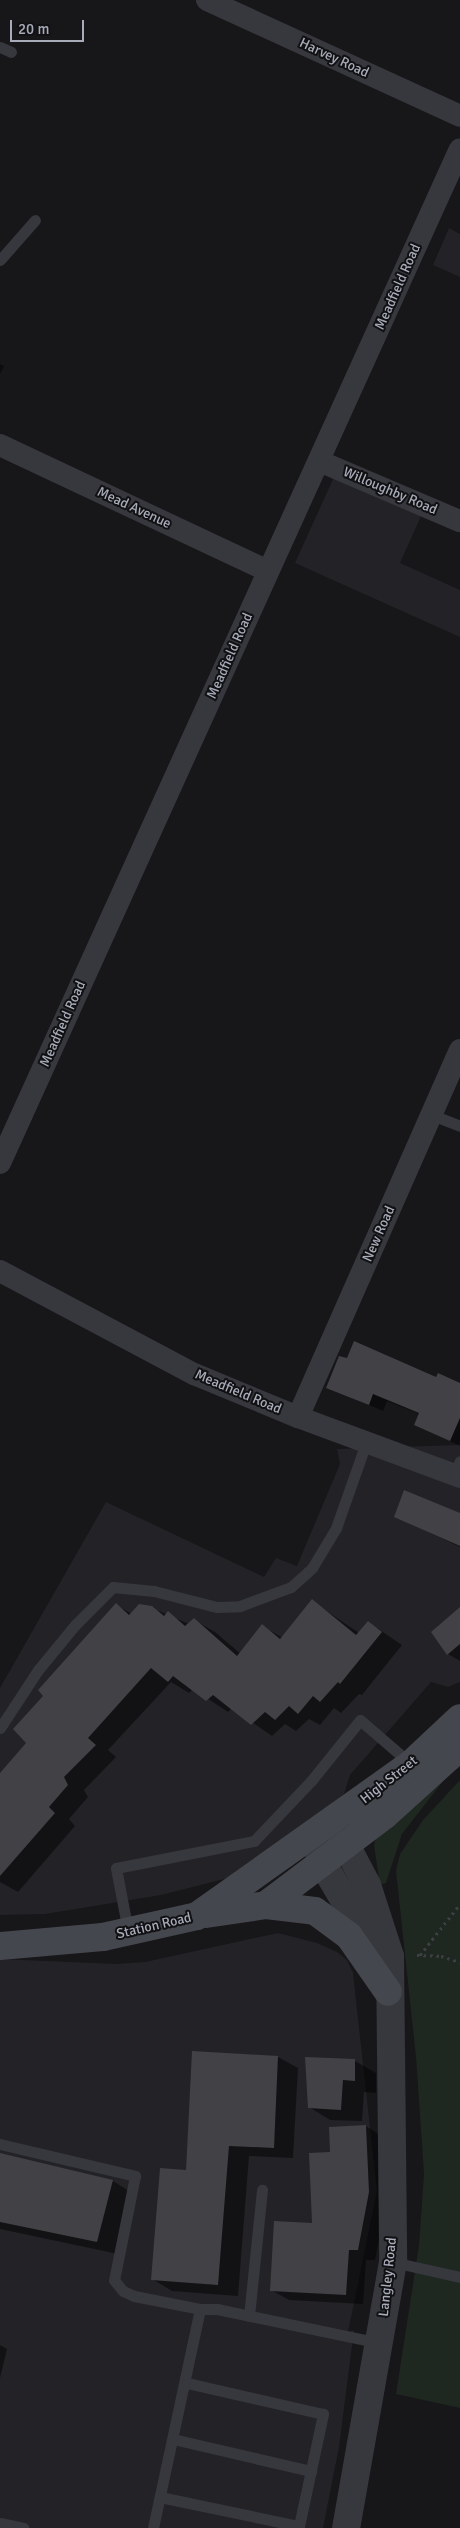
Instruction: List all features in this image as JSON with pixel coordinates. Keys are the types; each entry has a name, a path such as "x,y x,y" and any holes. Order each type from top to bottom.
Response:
{"main road":[{"name":"High Street","path":"313,1837 411,1764 460,1718"},
{"name":"High Street","path":"322,1864 347,1847 449,1757 460,1743"},
{"name":"Station Road","path":"0,1946 103,1937 197,1916 313,1837"},
{"path":"266,1904 322,1864"},
{"path":"197,1916 266,1904 292,1906 328,1918 366,1956 388,1992"}],"street":[{"name":"Harvey Road","path":"207,0 460,116"},
{"name":"Meadfield Road","path":"0,1162 460,149"},
{"name":"Mead Avenue","path":"0,444 268,571"},
{"name":"Willoughby Road","path":"319,461 460,521"},
{"name":"New Road","path":"298,1417 460,1050"},
{"name":"Meadfield Road","path":"0,1271 194,1374 366,1443 458,1471"},
{"path":"313,1837 347,1847"},
{"name":"Langley Road","path":"313,1837 322,1864 378,1958 388,1992"},
{"name":"Langley Road","path":"346,2528 393,2262 388,1992 390,1956 367,1885 347,1847"}],"lane":[{"path":"0,260 35,220"},
{"path":"432,1115 460,1126"},
{"path":"0,1728 38,1670 75,1626 113,1587 154,1591 217,1607 240,1606 291,1587 312,1568 336,1528 366,1443"},
{"path":"128,1931 116,1868 167,1856 220,1850 254,1841 311,1781 360,1720 411,1764"},
{"path":"0,2144 135,2176 114,2280 123,2291 134,2296 249,2316 380,2343"},
{"path":"249,2316 262,2190"},
{"path":"393,2262 460,2277"},
{"path":"153,2528 186,2383 200,2309"},
{"path":"160,2496 299,2526 323,2414 186,2383"},
{"path":"173,2439 311,2471"},
{"path":"0,2523 23,2528"}],"path":[{"path":"420,1955 460,1904"},
{"path":"390,1956 442,1956 460,1962"}],"shaded area":[{"path":"449,228 460,234 460,277 433,265"},
{"path":"334,477 421,516 400,563 460,590 460,637 295,563"},
{"path":"460,1442 460,1682 448,1687 431,1682 350,1775 344,1794 284,1845 236,1876 161,1895 45,1914 0,1915 0,1688 106,1502 264,1577 276,1558 297,1566 340,1464 337,1449 458,1445"},
{"path":"451,1771 402,1834 386,1883 380,1885 374,1845 378,1831"},
{"path":"460,1780 460,2408 396,2394 419,2245 424,2174 416,2057 396,1871 400,1854 423,1820"},
{"path":"278,1933 317,1943 337,1952 347,1960 353,1973 377,2191 348,2332 354,2330 339,2447 323,2528 0,2528 0,1959 115,1964 145,1962"}],"building":[{"path":"354,1341 436,1377 438,1373 460,1383 460,1418 450,1441 414,1425 419,1413 373,1394 369,1405 326,1388 339,1356 347,1358"},
{"path":"404,1490 460,1513 460,1546 394,1517"},
{"path":"312,1599 356,1635 368,1621 382,1632 340,1684 338,1682 320,1702 313,1696 298,1714 289,1706 275,1720 265,1712 251,1725 213,1695 206,1701 173,1676 168,1682 151,1668 88,1738 96,1745 64,1777 68,1785 49,1807 55,1813 0,1876 0,1773 26,1743 13,1729 43,1696 38,1690 116,1603 129,1615 139,1604 152,1606 164,1616 168,1611 185,1626 194,1618 237,1656 262,1624 280,1639"},
{"path":"460,1607 460,1644 447,1655 431,1632"},
{"path":"192,2051 278,2056 274,2148 229,2146 218,2285 151,2280 160,2168 186,2170"},
{"path":"305,2057 355,2059 355,2081 343,2080 341,2110 308,2108"},
{"path":"366,2125 369,2192 358,2250 349,2250 346,2295 270,2291 274,2221 312,2223 309,2153 330,2152 329,2127"},
{"path":"0,2153 113,2180 97,2242 0,2222"}]}
